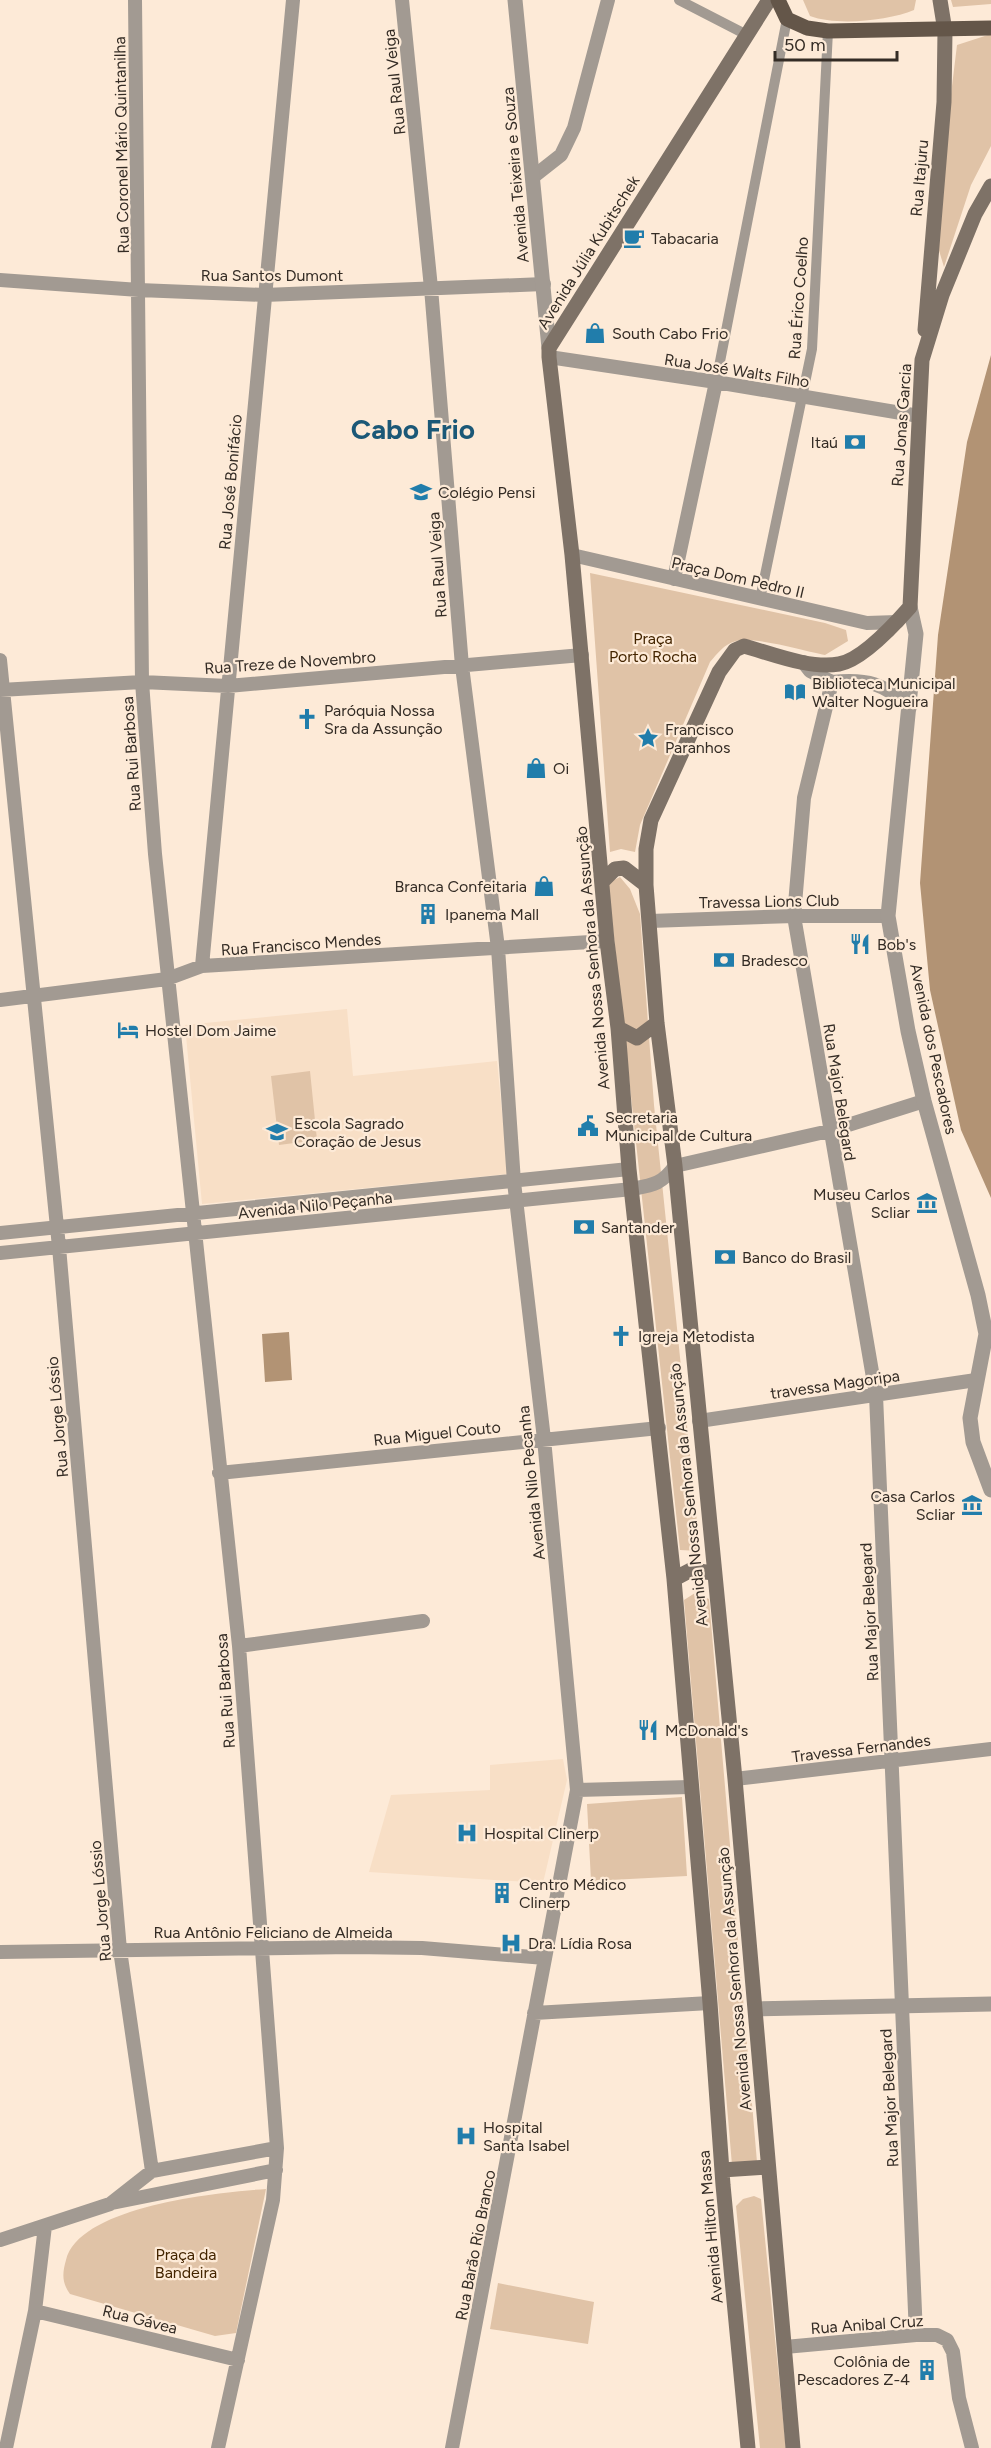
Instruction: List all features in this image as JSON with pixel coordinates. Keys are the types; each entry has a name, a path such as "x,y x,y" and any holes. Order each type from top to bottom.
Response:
{"main road":[{"name":"Avenida Júlia Kubitschek","path":"549,352 769,0"},
{"path":"778,0 787,19 807,28 828,31 945,31 991,28"},
{"name":"Rua Itajuru","path":"922,360 944,102 945,31 940,0"},
{"name":"Rua Jonas Garcia","path":"910,607 922,360 954,266 975,214 991,186"},
{"path":"549,352 572,555"},
{"name":"Avenida Nossa Senhora da Assunção","path":"572,555 607,941 618,1028 629,1169 674,1579 710,2003"},
{"name":"Avenida Nossa Senhora da Assunção","path":"793,2448 735,1779 713,1573 675,1166 657,1023 645,849 651,820 719,672 729,657 744,646 803,662 840,664 862,652 897,622 910,607"},
{"path":"603,881 615,869 624,868 646,885"},
{"path":"618,1028 637,1038 657,1023"},
{"path":"674,1579 691,1570 713,1573"},
{"name":"Avenida Hilton Massa","path":"710,2003 722,2170 748,2448"},
{"path":"722,2170 768,2167"}],"street":[{"name":"Rua Coronel Mário Quintanilha","path":"135,0 140,290"},
{"name":"Rua José Bonifácio","path":"202,966 293,0"},
{"name":"Rua Raul Veiga","path":"402,0 431,288 462,666 498,948"},
{"name":"Avenida Teixeira e Souza","path":"515,0 549,352"},
{"path":"533,177 561,155 574,128 608,0"},
{"path":"679,0 747,34"},
{"path":"674,579 716,382 787,19"},
{"name":"Rua Érico Coelho","path":"760,598 812,349 828,31"},
{"name":"Rua Santos Dumont","path":"0,280 140,290 264,295 544,284"},
{"name":"Rua Rui Barbosa","path":"140,290 142,682 154,854 239,1646 277,2148 273,2200 218,2448"},
{"name":"Rua José Walts Filho","path":"549,352 919,416"},
{"name":"Praça Dom Pedro II","path":"572,555 867,623 897,622"},
{"name":"Avenida dos Pescadores","path":"910,607 916,634 888,916 908,1031 924,1101 978,1295 986,1334 970,1418 974,1442 991,1490"},
{"name":"Rua Treze de Novembro","path":"1,690 142,682 228,686 582,655"},
{"name":"Rua Jorge Lóssio","path":"0,660 1,690 35,997 59,1247 120,1950 152,2171"},
{"path":"803,662 810,671 832,682 850,680 875,684 893,692 910,707"},
{"name":"Rua Major Belegard","path":"832,682 804,798 794,916 876,1395 916,2335"},
{"name":"Travessa Lions Club","path":"650,921 794,916 888,916"},
{"name":"Rua Francisco Mendes","path":"0,1000 167,979 202,966 607,941"},
{"name":"Avenida Nilo Pecanha","path":"498,948 514,1182 544,1439 577,1790 534,2013"},
{"path":"675,1166 829,1131 924,1101"},
{"name":"Avenida Nilo Peçanha","path":"0,1254 632,1189 652,1185 666,1178 675,1166"},
{"name":"Avenida Nilo Peçanha","path":"0,1233 629,1169"},
{"name":"travessa Magoripa","path":"699,1421 976,1380"},
{"name":"Rua Miguel Couto","path":"219,1473 659,1428"},
{"path":"239,1646 423,1622"},
{"name":"Travessa Fernandes","path":"735,1779 991,1749"},
{"path":"577,1790 690,1787"},
{"name":"Rua Antônio Feliciano de Almeida","path":"0,1952 422,1948 545,1958"},
{"path":"534,2013 710,2003"},
{"path":"756,2009 991,2004"},
{"name":"Rua Barão Rio Branco","path":"452,2448 534,2013"},
{"path":"110,2204 152,2171 277,2148"},
{"path":"0,2240 110,2204 276,2170"},
{"path":"6,2448 35,2311 45,2226"},
{"name":"Rua Gávea","path":"35,2311 238,2360"},
{"name":"Rua Anibal Cruz","path":"785,2347 916,2335 937,2335 947,2340 953,2352 959,2398 972,2448"}],"shaded area":[{"path":"991,355 991,1198 961,1130 930,990 920,883 938,635 967,442"},
{"name":"Escola Sagrado Coração de Jesus","path":"347,1009 353,1076 497,1061 508,1174 202,1204 185,1025"},
{"path":"289,1332 292,1380 265,1382 262,1334"},
{"name":"Hospital Clinerp","path":"563,1759 567,1780 543,1883 369,1872 391,1795 490,1790 490,1765"}],"green space":[{"path":"803,0 916,0 914,10 903,14 862,21 834,21 810,16"},
{"path":"951,0 991,0 991,4 953,7"},
{"path":"991,34 991,146 971,185 944,267 934,234 957,45"},
{"name":"Praça Porto Rocha","path":"590,573 825,623 846,630 848,641 825,655 744,640 728,644 721,650 710,662 640,825 635,852 621,849 610,852"},
{"path":"620,877 630,889 640,914 654,1105 700,1551 680,1550 608,883"},
{"path":"310,1071 317,1140 279,1145 271,1076"},
{"path":"695,1593 709,1599 757,2162 732,2165 684,1600"},
{"path":"682,1797 687,1876 591,1881 587,1804"},
{"name":"Praça da Bandeira","path":"266,2189 236,2333 215,2336 70,2294 65,2286 63,2278 66,2260 76,2242 96,2227 153,2205 217,2194"},
{"path":"754,2196 761,2199 786,2448 760,2448 736,2206 743,2199"},
{"path":"498,2283 594,2302 588,2344 490,2329"}],"place":[{"name":"Tabacaria","path":"634,238"},
{"name":"South Cabo Frio","path":"595,333"},
{"name":"Itaú","path":"855,442"},
{"name":"Colégio Pensi","path":"421,492"},
{"name":"Biblioteca Municipal Walter Nogueira","path":"795,692"},
{"name":"Paróquia Nossa Sra da Assunção","path":"307,719"},
{"name":"Francisco Paranhos","path":"648,738"},
{"name":"Oi","path":"536,768"},
{"name":"Branca Confeitaria","path":"544,886"},
{"name":"Ipanema Mall","path":"428,914"},
{"name":"Bob's","path":"860,944"},
{"name":"Bradesco","path":"724,960"},
{"name":"Hostel Dom Jaime","path":"128,1030"},
{"name":"Secretaria Municipal de Cultura","path":"588,1126"},
{"name":"Escola Sagrado Coração de Jesus","path":"277,1132"},
{"name":"Museu Carlos Scliar","path":"927,1203"},
{"name":"Santander","path":"584,1227"},
{"name":"Banco do Brasil","path":"725,1257"},
{"name":"Igreja Metodista","path":"621,1336"},
{"name":"Casa Carlos Scliar","path":"972,1505"},
{"name":"McDonald's","path":"648,1730"},
{"name":"Hospital Clinerp","path":"467,1833"},
{"name":"Centro Médico Clinerp","path":"502,1893"},
{"name":"Dra. Lídia Rosa","path":"511,1943"},
{"name":"Hospital Santa Isabel","path":"466,2136"},
{"name":"Colônia de Pescadores Z-4","path":"927,2370"}],"district":[{"name":"Cabo Frio","path":"413,429"}]}
